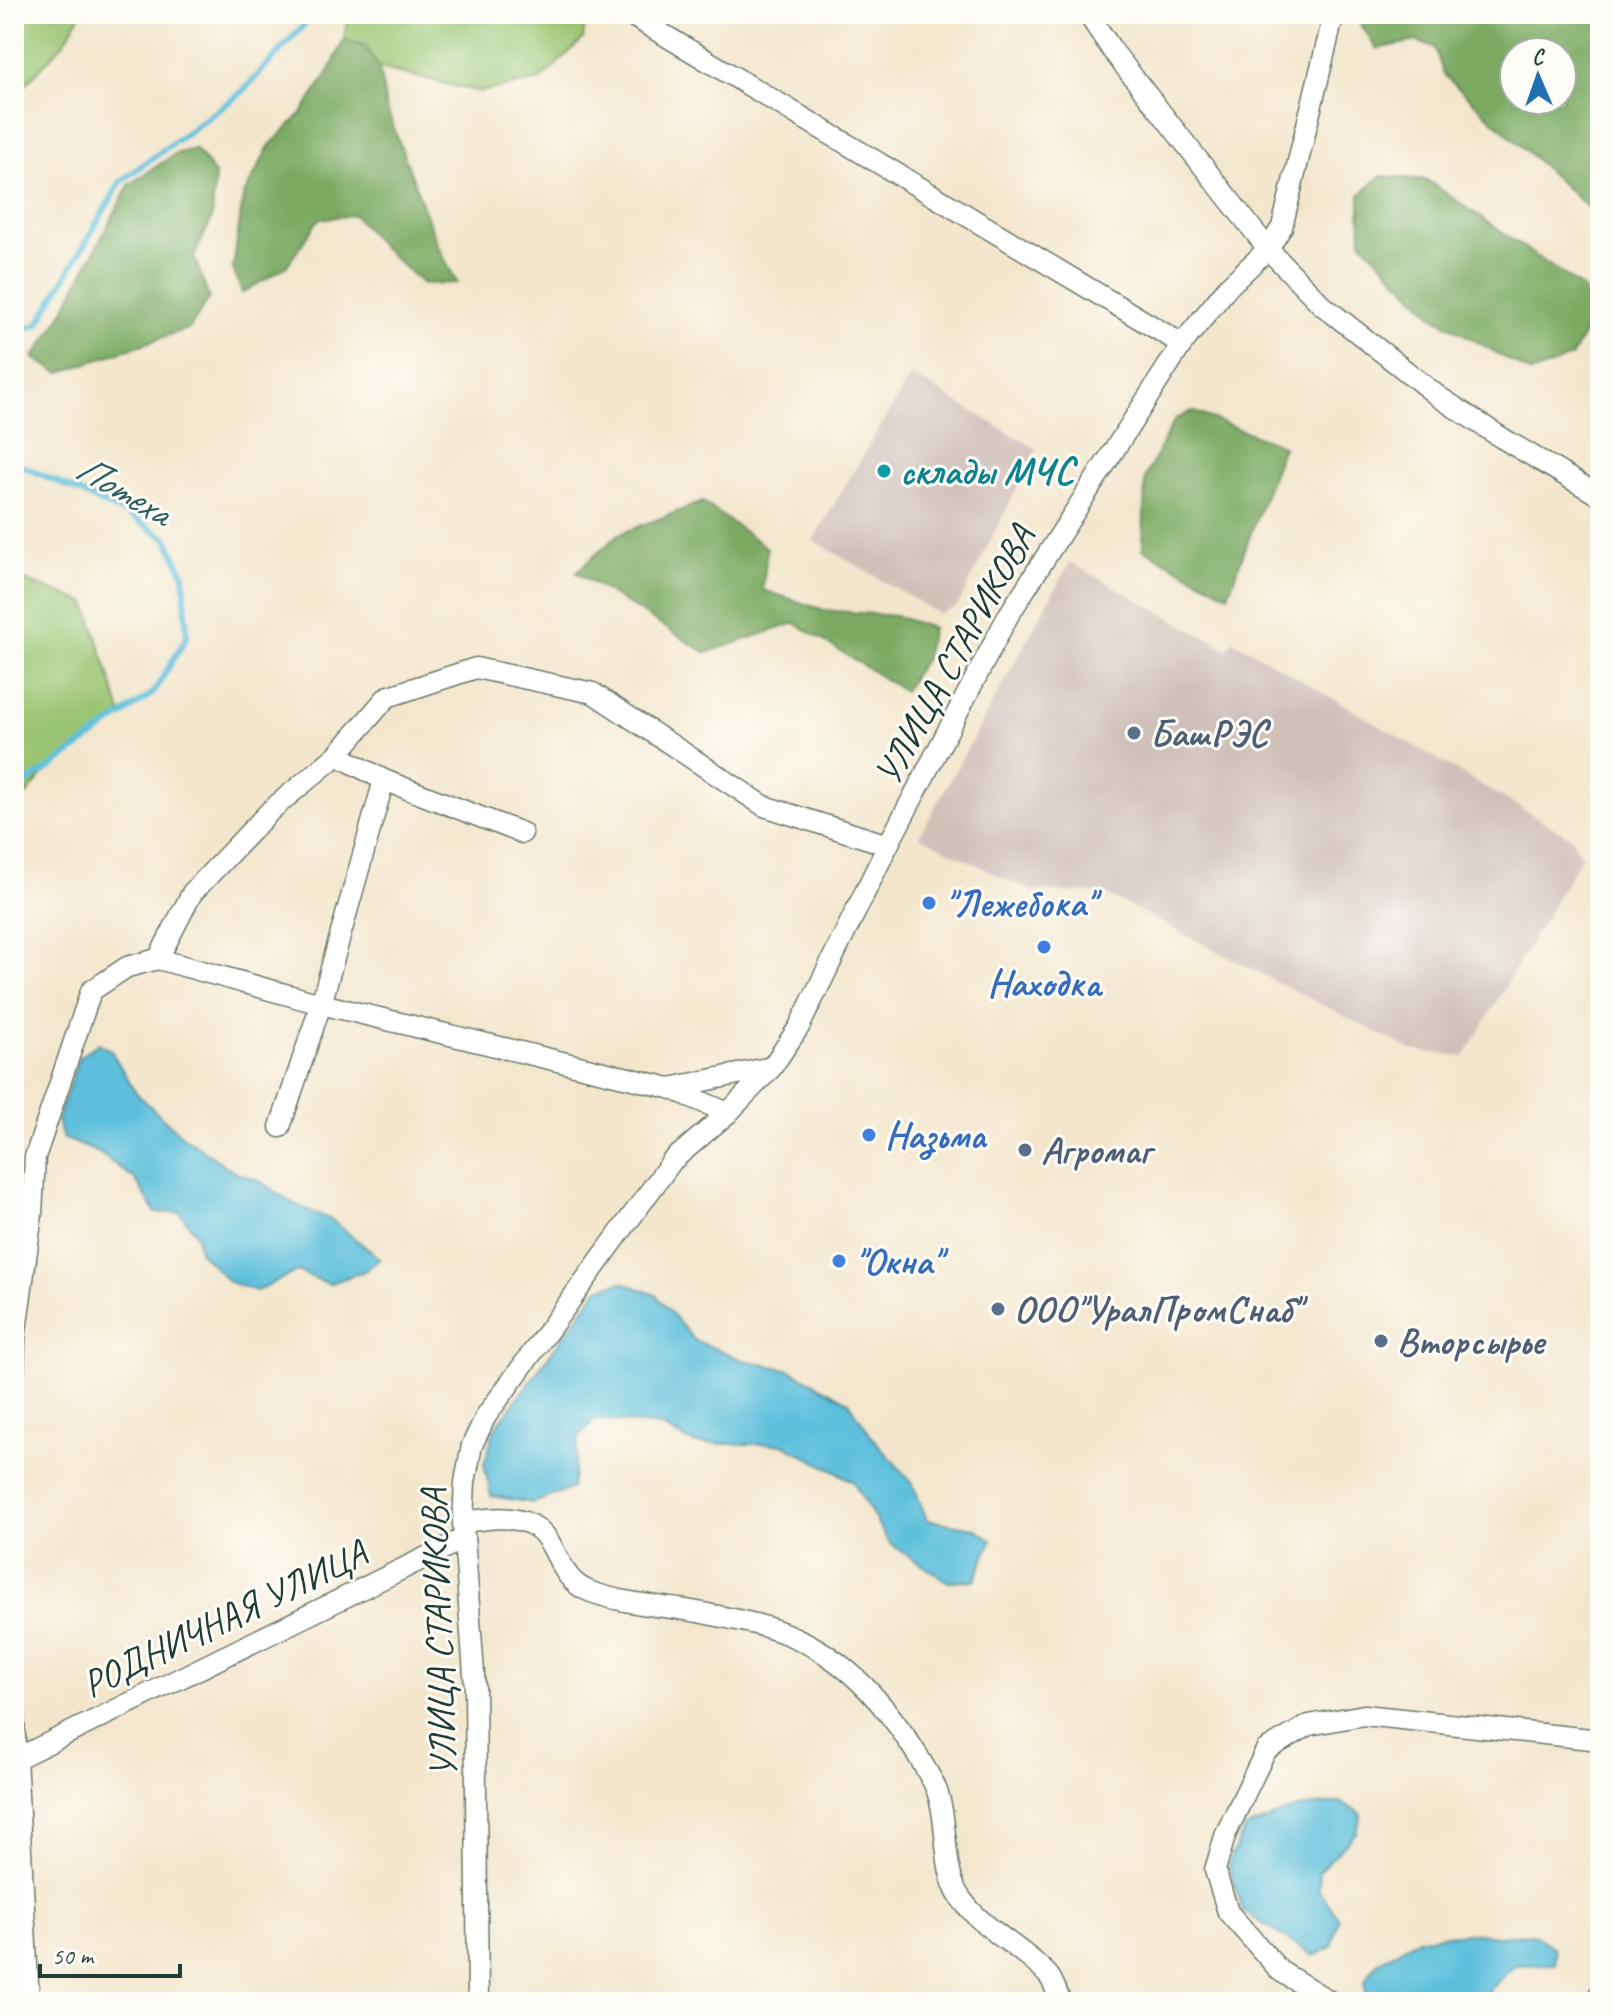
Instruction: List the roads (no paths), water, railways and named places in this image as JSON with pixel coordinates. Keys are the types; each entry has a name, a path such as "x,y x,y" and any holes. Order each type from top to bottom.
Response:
{"street":[{"path":"629,14 1182,344"},
{"path":"1088,14 1268,249 1322,305 1439,397 1600,496"},
{"name":"УЛИЦА СТАРИКОВА","path":"478,2002 475,1688 463,1531 465,1482 472,1445 486,1416 672,1161 728,1113 772,1067 799,1027 888,845 1008,616 1182,344 1228,287 1268,249 1282,227 1334,14"},
{"path":"158,959 192,893 271,810 337,755 387,697 476,668 593,693 764,806 888,845"},
{"path":"337,755 384,780 522,833"},
{"path":"280,1127 321,1004 384,780"},
{"path":"14,1372 15,1338 32,1214 35,1157 91,991 127,967 158,959 321,1004 670,1088 728,1113"},
{"path":"670,1088 772,1067"},
{"path":"463,1531 493,1519 517,1520 538,1527 549,1538 567,1577 579,1586 610,1597 753,1623 797,1638 829,1656 885,1708 915,1748 938,1792 956,1890 971,1913 1049,1976 1061,2002"},
{"name":"РОДНИЧНАЯ УЛИЦА","path":"16,1759 463,1531"},
{"path":"1331,2002 1280,1971 1228,1912 1215,1870 1226,1833 1266,1750 1309,1725 1364,1715 1600,1740"},
{"path":"14,1719 29,2002"},
{"path":"1593,2002 1600,1994"}],"water":[{"path":"99,1043 111,1051 136,1093 180,1134 236,1173 258,1180 294,1204 332,1220 380,1259 364,1271 329,1284 297,1271 256,1291 229,1282 199,1251 196,1233 179,1212 156,1213 135,1179 99,1153 63,1138 57,1121 79,1057"},
{"path":"622,1282 656,1295 694,1340 743,1360 790,1370 849,1402 871,1436 913,1484 927,1520 975,1528 992,1540 975,1580 947,1581 889,1543 853,1481 783,1444 695,1444 660,1426 596,1419 579,1436 572,1488 533,1503 491,1496 484,1464 494,1430 599,1288"},
{"path":"1340,1802 1362,1814 1356,1833 1319,1871 1319,1890 1339,1919 1331,1947 1314,1956 1243,1911 1228,1864 1245,1828 1298,1808"},
{"path":"1466,1933 1498,1936 1533,1934 1554,1948 1555,1964 1515,1965 1478,2002 1366,2002 1365,1981 1378,1962 1420,1938"}],"waterway":[{"name":"Потеха","path":"14,332 38,325 121,181 241,93 314,14"},
{"name":"Потеха","path":"14,462 127,514 167,539 184,575 187,637 153,693 14,790"}],"place":[{"name":"склады МЧС","path":"884,471"},
{"name":"БашРЭС","path":"1134,733"},
{"name":"\"Лежебока\"","path":"929,903"},
{"name":"Находка","path":"1044,947"},
{"name":"Назьма","path":"869,1135"},
{"name":"Агромаг","path":"1025,1150"},
{"name":"\"Окна\"","path":"839,1261"},
{"name":"ООО\"УралПромСнаб\"","path":"998,1309"},
{"name":"Вторсырье","path":"1381,1341"}]}
